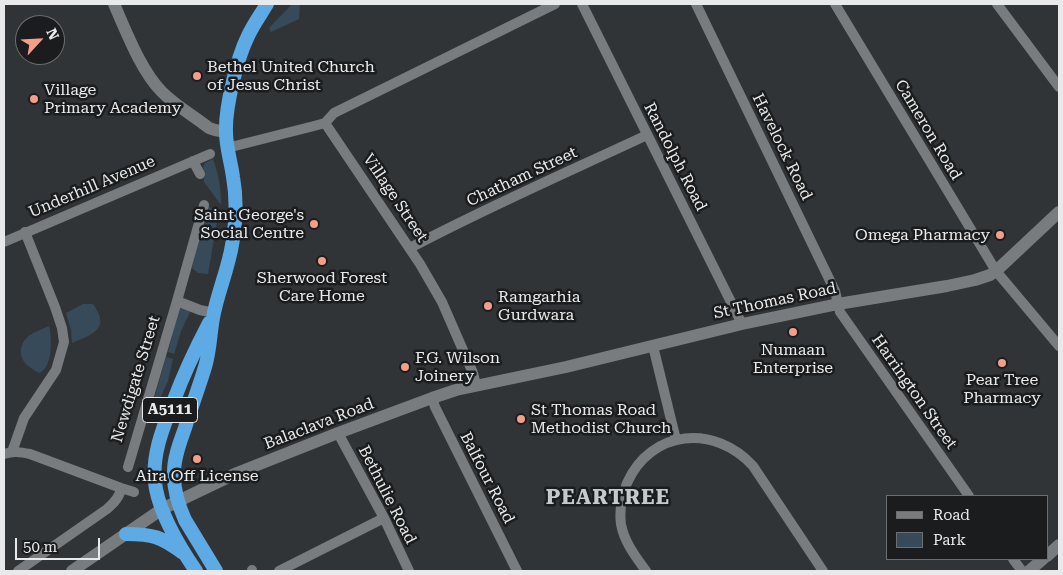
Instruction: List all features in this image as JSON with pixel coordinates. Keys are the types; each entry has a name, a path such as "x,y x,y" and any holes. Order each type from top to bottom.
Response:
{"highway":[{"name":"A5111","path":"216,571 185,520 175,490 174,466 180,441 205,365 214,315 232,244 236,206 234,178 227,148 226,132 231,93 247,37 268,4"},
{"name":"A5111","path":"196,571 162,510 154,476 162,430 196,348 214,315"},
{"path":"126,534 143,534 160,538 186,555"}],"street":[{"path":"114,4 139,58 159,89 209,128 226,132"},
{"path":"227,148 309,128 324,122 334,113 555,4"},
{"name":"Randolph Road","path":"582,4 742,324"},
{"name":"Havelock Road","path":"696,4 835,291 838,304"},
{"name":"Cameron Road","path":"834,4 996,271 1059,346"},
{"path":"997,4 1059,87"},
{"name":"Village Street","path":"324,122 410,248 442,302 473,373 476,386"},
{"name":"Chatham Street","path":"410,248 526,190 647,135"},
{"name":"Underhill Avenue","path":"4,242 210,154"},
{"path":"193,161 200,174"},
{"name":"Newdigate Street","path":"128,467 194,245 204,205"},
{"name":"St Thomas Road","path":"476,386 566,367 742,324 838,304 946,286 982,277 996,271 1059,212"},
{"path":"25,232 55,308 62,328 64,342 56,370 24,418 8,453 20,452 30,454 134,492"},
{"name":"Newdigate Street","path":"177,301 214,315"},
{"name":"Harrington Street","path":"838,304 844,318 968,495"},
{"path":"653,346 676,440"},
{"name":"Balaclava Road","path":"72,571 162,510 237,473 432,398 476,386"},
{"name":"Balfour Road","path":"432,398 517,571"},
{"name":"Bethulie Road","path":"338,433 384,518 409,571"},
{"path":"646,571 624,536 621,522 622,497 631,475 641,462 660,446 676,440 701,438 726,446 748,460 823,571"},
{"path":"18,571 108,508 117,499 121,488"},
{"path":"279,571 384,518"},
{"path":"1048,555 1059,545"},
{"path":"1014,560 1022,571"},
{"path":"1029,571 1042,560"}],"green space":[{"path":"292,4 300,4 299,19 271,32 269,28"},
{"path":"213,159 221,193 221,205 204,182 203,167 205,163"},
{"path":"206,203 218,216 208,274 198,273 192,268"},
{"path":"83,304 93,304 98,312 100,325 87,337 72,343 71,330 66,313"},
{"path":"180,305 191,310 181,331 174,354 168,352"},
{"path":"49,326 51,345 49,359 44,370 39,373 24,362 21,353 22,346 30,335"},
{"path":"166,357 173,359 168,381 157,405 153,403"}],"place":[{"name":"Bethel United Church of Jesus Christ","path":"197,76"},
{"name":"Village Primary Academy","path":"34,99"},
{"name":"Saint George's Social Centre","path":"314,224"},
{"name":"Omega Pharmacy","path":"1000,235"},
{"name":"Sherwood Forest Care Home","path":"322,261"},
{"name":"Ramgarhia Gurdwara","path":"488,306"},
{"name":"Numaan Enterprise","path":"793,332"},
{"name":"Pear Tree Pharmacy","path":"1002,363"},
{"name":"F.G. Wilson Joinery","path":"405,367"},
{"name":"St Thomas Road Methodist Church","path":"521,419"},
{"name":"Aira Off License","path":"197,459"}],"district":[{"name":"PEARTREE","path":"608,498"}]}
